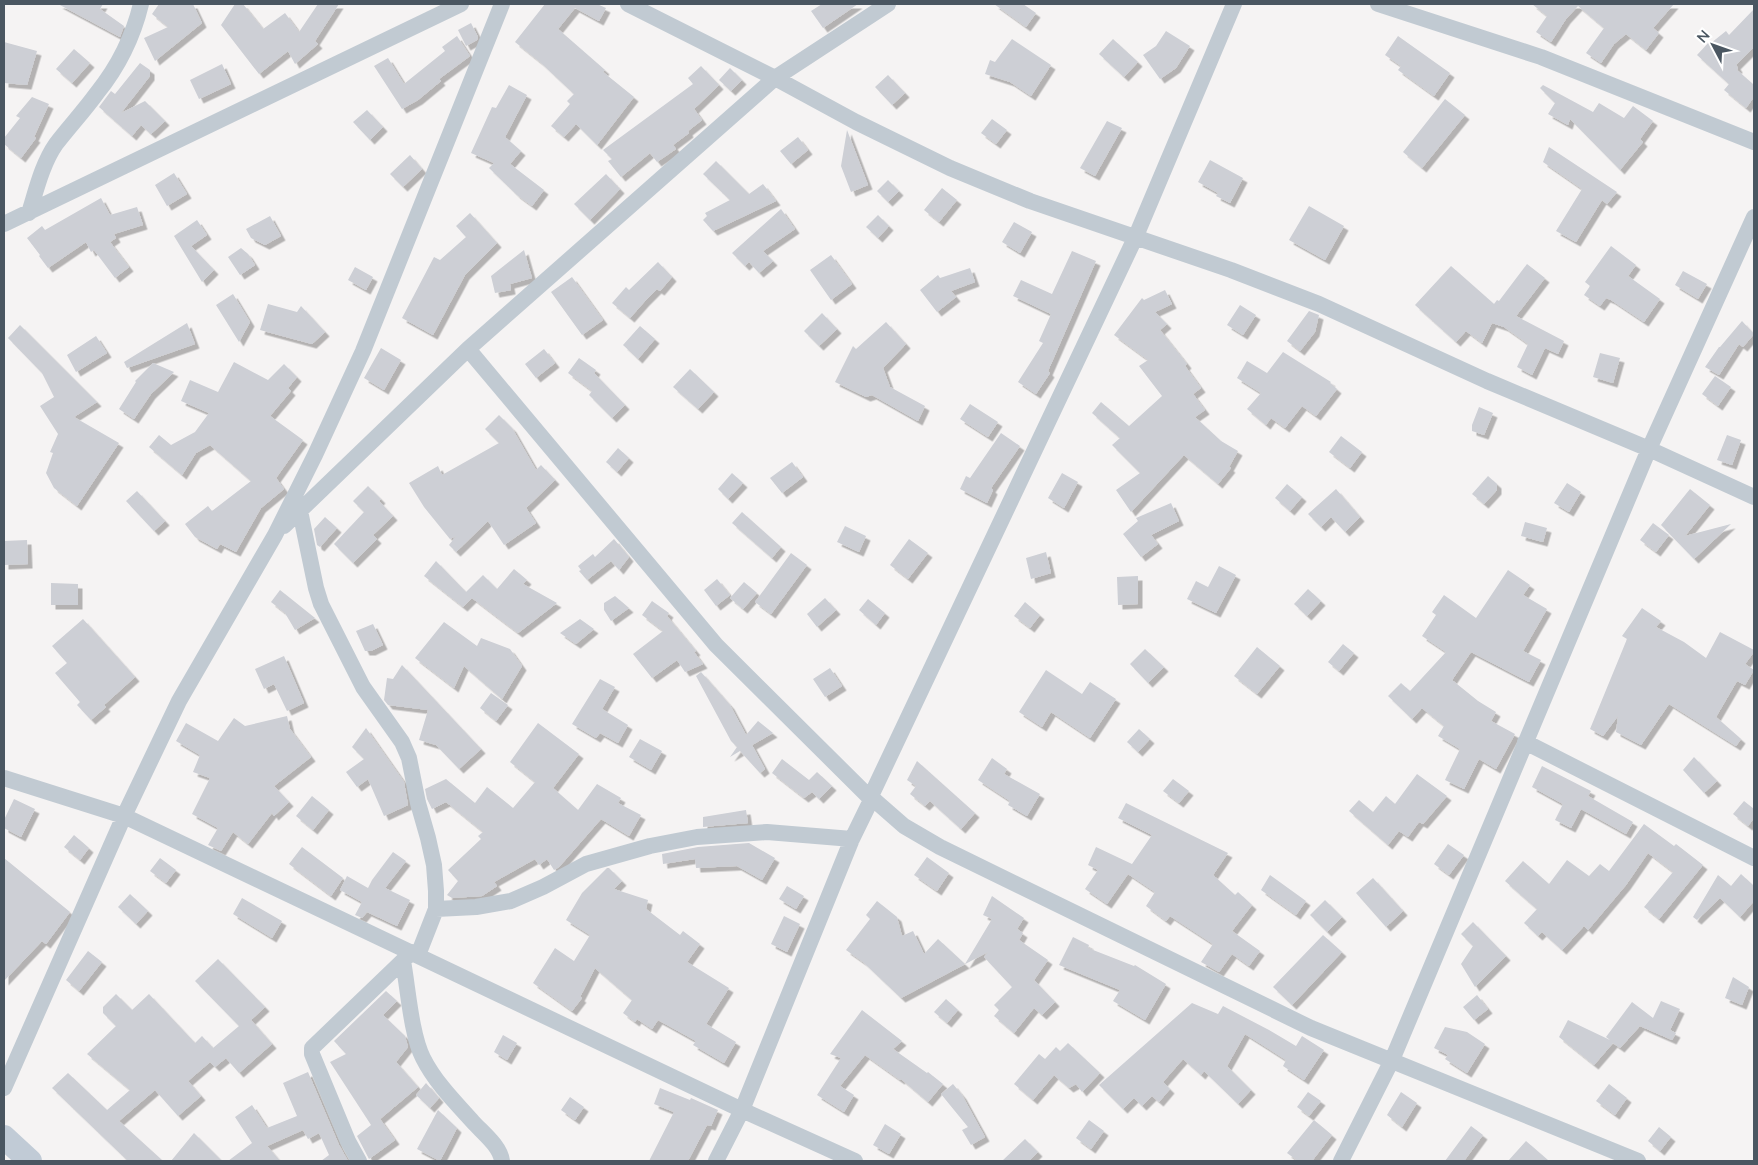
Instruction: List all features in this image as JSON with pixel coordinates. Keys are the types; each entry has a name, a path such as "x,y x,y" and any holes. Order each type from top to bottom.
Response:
{"street":[{"path":"29,212 55,146 98,93 117,66 130,38 141,4"},
{"path":"4,224 461,4"},
{"path":"4,1088 124,816 179,702 275,535 315,455 363,351 502,4"},
{"path":"628,4 775,78 856,122 950,168 1030,201 1136,236 1318,304 1487,381 1649,449 1754,497"},
{"path":"275,535 468,349 775,78 888,4"},
{"path":"716,1161 742,1110 852,839 1136,236 1234,4"},
{"path":"1378,4 1541,58 1754,142"},
{"path":"1341,1161 1392,1060 1649,449 1754,217"},
{"path":"468,349 716,645 871,798 904,826 940,847 1311,1028 1638,1161"},
{"path":"300,511 321,604 363,687 402,742 409,758 434,866 436,909 411,956 312,1048 312,1054 348,1141 359,1161"},
{"path":"1525,742 1754,858"},
{"path":"4,778 124,816 411,956 855,1161"},
{"path":"436,909 476,907 511,901 543,887 586,864 650,846 697,837 767,832 852,839"},
{"path":"411,956 417,1043 423,1058 433,1075 452,1099 498,1150 502,1161"},
{"path":"4,1137 30,1161"}],"building":[{"path":"58,4 103,4 100,9 124,26 120,37"},
{"path":"159,4 193,4 202,23 155,61 144,38 168,27 152,14"},
{"path":"235,4 243,4 263,29 285,13 299,32 318,4 339,4 315,41 318,44 295,64 288,51 259,74 221,25"},
{"path":"545,4 597,4 606,8 599,21 575,8 558,29 605,70 603,72 634,97 597,145 576,124 564,137 551,126 570,104 567,101 574,94 540,62 515,42"},
{"path":"822,4 858,4 823,28 811,11"},
{"path":"994,4 1023,4 1036,13 1026,27"},
{"path":"1532,4 1674,4 1653,28 1659,33 1646,50 1626,34 1614,44 1601,63 1586,53 1604,28 1578,6 1566,19 1551,42 1536,32 1547,16"},
{"path":"1754,9 1754,47 1736,65 1737,70 1754,85 1754,97 1746,108 1724,90 1729,84 1697,55 1710,41 1711,43 1726,31 1729,35"},
{"path":"471,23 478,37 477,40 466,46 458,30"},
{"path":"1166,31 1190,46 1176,68 1160,79 1143,55 1156,46"},
{"path":"457,36 470,56 439,79 441,81 418,100 402,109 374,66 388,58 404,84 445,51 442,47"},
{"path":"1398,36 1450,73 1434,96 1398,70 1401,66 1385,55"},
{"path":"1012,39 1051,65 1031,96 1010,82 985,74 990,60 995,62"},
{"path":"1113,39 1138,62 1124,77 1099,54"},
{"path":"4,42 37,51 27,85 4,83"},
{"path":"74,49 90,63 72,83 56,69"},
{"path":"140,63 150,70 150,76 121,113 145,101 165,121 151,134 141,125 132,136 99,107 111,91 115,94"},
{"path":"222,64 231,84 199,99 190,80"},
{"path":"701,66 719,85 694,109 702,120 673,145 676,149 657,162 650,153 621,177 608,161 612,159 603,150 693,84 688,78"},
{"path":"730,68 742,80 731,91 719,80"},
{"path":"888,75 905,93 892,105 875,87"},
{"path":"509,85 527,95 505,137 521,151 510,164 544,190 532,206 517,195 489,168 494,163 471,153 492,107 496,108"},
{"path":"1543,85 1593,112 1599,103 1624,118 1633,106 1653,121 1640,139 1643,142 1620,170 1570,119 1568,125 1548,114 1555,103 1540,88"},
{"path":"32,97 49,104 34,137 36,138 21,158 4,144 4,138 20,118 16,116"},
{"path":"1445,99 1465,115 1422,168 1403,152"},
{"path":"367,110 383,127 370,140 353,122"},
{"path":"992,119 1007,130 996,144 981,133"},
{"path":"1107,121 1122,128 1095,176 1080,168"},
{"path":"847,130 868,185 851,192 841,166"},
{"path":"798,137 808,150 791,164 780,151"},
{"path":"1549,147 1617,192 1607,204 1602,200 1576,242 1556,231 1582,189 1543,162"},
{"path":"410,155 422,169 403,187 390,174"},
{"path":"1210,160 1243,178 1230,203 1216,196 1218,193 1198,182"},
{"path":"716,161 749,194 763,184 776,201 713,231 703,220 707,216 705,213 730,200 703,174"},
{"path":"174,173 187,194 167,206 155,185"},
{"path":"606,174 620,189 590,220 574,204"},
{"path":"888,180 899,191 888,202 877,191"},
{"path":"942,188 957,200 939,222 924,210"},
{"path":"101,198 110,215 137,207 143,225 114,234 116,238 110,242 129,267 115,278 94,250 91,252 86,242 48,268 27,238 42,226 45,230"},
{"path":"1309,206 1344,226 1325,260 1289,240"},
{"path":"781,209 795,229 763,251 773,261 759,273 749,262 745,266 732,253"},
{"path":"470,213 497,243 465,275 433,335 402,318 434,257 440,260 466,237 456,226"},
{"path":"878,215 889,226 878,238 866,227"},
{"path":"270,216 281,236 265,245 251,238 246,229"},
{"path":"197,220 207,235 191,246 214,270 202,282 174,236"},
{"path":"1014,222 1032,232 1020,253 1002,242"},
{"path":"1611,246 1636,265 1628,276 1660,299 1644,322 1611,300 1606,298 1600,306 1584,295 1590,286 1585,282"},
{"path":"241,248 248,254 255,265 240,275 228,257"},
{"path":"524,250 532,278 510,284 511,290 495,293 491,276"},
{"path":"1072,251 1096,261 1048,371 1050,373 1036,394 1018,382 1043,343 1039,341 1051,314 1013,296 1021,280 1052,294"},
{"path":"831,255 852,284 831,300 810,270"},
{"path":"658,262 672,277 660,291 657,289 630,318 612,303 626,287 629,290"},
{"path":"1527,264 1545,278 1516,316 1564,341 1558,354 1545,348 1532,375 1517,367 1528,344 1504,327 1492,323 1482,343 1466,331 1456,342 1415,305 1451,266 1494,304 1497,300 1499,301"},
{"path":"355,267 373,277 366,290 348,280"},
{"path":"970,268 975,282 951,291 956,297 937,312 920,290 938,275 940,278"},
{"path":"1683,271 1707,284 1698,299 1675,285"},
{"path":"572,277 603,320 582,335 551,292"},
{"path":"1165,290 1172,304 1155,312 1167,324 1160,330 1187,364 1185,366 1201,388 1193,394 1205,410 1195,417 1221,441 1238,451 1229,467 1231,468 1218,484 1184,455 1131,512 1116,490 1140,473 1112,445 1120,438 1092,413 1101,402 1129,426 1162,396 1139,366 1148,360 1114,335 1142,298 1144,300"},
{"path":"233,294 250,322 239,342 216,305"},
{"path":"268,304 297,312 301,306 325,332 312,344 260,330"},
{"path":"1240,305 1256,315 1243,335 1227,325"},
{"path":"1309,311 1319,315 1315,332 1300,351 1287,341"},
{"path":"822,313 837,329 819,346 804,331"},
{"path":"1742,321 1754,334 1743,347 1739,344 1719,375 1705,367 1719,347"},
{"path":"886,322 906,344 883,368 890,387 925,406 918,421 872,395 866,397 835,382 853,346 856,349"},
{"path":"187,323 195,344 127,368 124,362"},
{"path":"20,325 97,402 74,417 119,443 77,506 54,488 46,473 53,453 50,452 58,434 40,406 54,397 42,373 8,338"},
{"path":"640,326 655,339 638,359 623,345"},
{"path":"96,336 107,353 76,372 67,355"},
{"path":"381,348 401,360 384,390 364,378"},
{"path":"544,349 555,363 536,378 525,364"},
{"path":"1283,352 1331,382 1337,389 1316,416 1302,406 1285,428 1271,418 1266,425 1247,409 1261,393 1237,378 1247,361 1267,373"},
{"path":"1600,353 1620,358 1613,383 1593,377"},
{"path":"579,358 596,370 594,373 625,405 612,418 589,395 592,391 568,373"},
{"path":"234,362 268,380 284,364 297,377 288,388 291,391 270,416 303,440 276,478 284,489 261,508 236,552 220,544 217,549 195,537 185,524 208,506 212,511 251,481 210,445 196,453 182,475 149,447 159,435 171,445 195,432 209,413 181,401 190,380 218,392"},
{"path":"153,363 174,372 151,394 134,419 119,409 135,381"},
{"path":"690,369 714,392 698,409 673,387"},
{"path":"1715,376 1731,387 1718,406 1702,394"},
{"path":"970,404 998,422 988,437 960,419"},
{"path":"1479,407 1493,413 1484,435 1472,431 1472,425"},
{"path":"499,415 512,428 536,470 541,465 555,480 526,508 536,523 504,545 488,521 456,552 449,545 456,536 450,539 424,507 409,483 438,466 442,475 499,443 485,429"},
{"path":"1001,433 1020,446 991,488 993,490 987,503 960,489 966,476 970,478"},
{"path":"1727,435 1741,440 1732,465 1717,460"},
{"path":"1341,436 1362,452 1350,468 1329,452"},
{"path":"618,448 629,458 617,472 606,462"},
{"path":"792,462 803,477 782,493 770,478"},
{"path":"732,473 743,483 728,499 718,489"},
{"path":"1062,473 1078,482 1064,508 1048,498"},
{"path":"1488,476 1497,484 1497,490 1484,504 1472,494"},
{"path":"1567,483 1581,492 1569,512 1554,503"},
{"path":"1287,484 1302,497 1290,511 1275,498"},
{"path":"368,486 381,499 379,501 393,516 373,535 377,539 353,563 334,544 364,512 353,501"},
{"path":"1336,489 1360,517 1345,532 1331,517 1321,527 1308,514"},
{"path":"1690,489 1710,505 1685,536 1731,524 1694,559 1661,525"},
{"path":"137,491 165,521 154,531 126,501"},
{"path":"1171,503 1179,521 1151,535 1158,544 1141,557 1123,534 1138,521 1136,518"},
{"path":"742,512 781,547 772,558 732,523"},
{"path":"325,517 337,528 320,547 317,545 314,529"},
{"path":"1525,522 1547,528 1543,542 1521,536"},
{"path":"1653,523 1669,535 1656,552 1640,540"},
{"path":"845,526 866,536 859,552 837,542"},
{"path":"614,539 629,557 619,570 611,561 587,580 579,571 581,570 578,566 593,554 595,557"},
{"path":"909,539 928,553 908,579 890,565"},
{"path":"27,540 28,564 4,565 4,541"},
{"path":"1046,552 1051,573 1031,579 1026,558"},
{"path":"791,553 807,565 771,614 755,602"},
{"path":"436,561 466,592 483,575 497,589 514,569 527,580 523,584 557,603 518,633 472,598 463,607 424,576"},
{"path":"1219,566 1236,575 1216,613 1187,599 1196,581 1208,587"},
{"path":"1508,570 1530,585 1523,595 1547,609 1523,651 1541,660 1529,682 1471,652 1452,680 1478,701 1496,712 1491,721 1515,734 1496,769 1479,759 1464,789 1445,780 1460,749 1438,736 1444,726 1422,708 1412,719 1388,696 1401,683 1410,691 1446,652 1422,636 1436,615 1432,612 1444,595 1476,618"},
{"path":"1138,576 1138,604 1118,605 1117,577"},
{"path":"717,579 730,595 716,606 704,590"},
{"path":"744,582 757,593 743,609 730,598"},
{"path":"51,583 78,584 78,605 51,605"},
{"path":"1308,589 1321,601 1307,616 1294,604"},
{"path":"280,590 315,618 295,630 285,613 271,602"},
{"path":"615,596 629,608 611,621 604,610 604,603"},
{"path":"825,598 836,610 817,627 807,614"},
{"path":"868,599 885,613 876,625 859,610"},
{"path":"652,601 669,613 667,616 696,651 694,652 703,664 685,672 677,660 652,678 633,654 663,631 642,615"},
{"path":"1025,602 1040,615 1030,628 1014,616"},
{"path":"1642,608 1661,621 1656,627 1684,642 1706,658 1720,632 1754,650 1745,664 1754,670 1745,685 1737,681 1716,717 1741,739 1736,746 1669,704 1641,745 1616,732 1618,716 1603,736 1590,729 1627,639 1622,636"},
{"path":"83,619 135,677 104,705 106,707 91,720 77,705 80,702 55,673 67,663 52,646"},
{"path":"580,619 594,629 576,644 560,633"},
{"path":"444,622 477,646 481,638 510,649 522,666 502,699 464,666 454,688 415,658"},
{"path":"373,624 383,645 371,651 365,651 356,631"},
{"path":"1343,644 1354,653 1339,671 1328,662"},
{"path":"1257,647 1280,666 1257,694 1234,676"},
{"path":"1145,649 1164,667 1148,683 1130,664"},
{"path":"284,656 304,703 287,711 274,684 264,689 255,669"},
{"path":"402,665 481,749 459,769 436,745 419,740 428,710 388,705 384,700 387,678 393,679"},
{"path":"830,668 842,686 825,697 813,679"},
{"path":"1046,670 1082,694 1090,682 1116,699 1090,738 1051,712 1042,727 1019,712"},
{"path":"701,672 730,705 746,735 758,721 773,733 752,745 765,769 760,773 740,751 730,757 737,747 731,741 696,676"},
{"path":"600,679 615,687 602,709 628,725 618,743 600,733 596,738 572,724"},
{"path":"491,693 508,705 496,721 480,708"},
{"path":"287,716 290,729 311,757 274,786 289,802 274,816 272,813 248,844 233,832 221,851 208,845 218,828 192,814 210,778 193,772 200,755 176,741 186,723 218,741 234,718 245,726"},
{"path":"538,723 579,754 553,788 578,810 597,784 621,798 618,803 641,815 629,836 601,819 559,867 554,870 547,859 539,865 535,859 494,882 497,886 482,896 452,898 447,895 458,881 448,870 481,839 478,836 483,832 446,802 432,809 425,789 446,779 475,803 487,787 513,808 535,782 510,762"},
{"path":"366,728 404,782 408,805 384,816 368,779 357,787 346,772 364,759 352,747"},
{"path":"1139,729 1150,739 1138,752 1127,742"},
{"path":"640,739 662,751 651,770 629,757"},
{"path":"1694,757 1717,781 1704,793 1683,770"},
{"path":"992,758 1007,769 1004,774 1040,794 1027,816 1008,805 1010,801 978,780"},
{"path":"782,759 809,780 817,772 832,786 819,799 812,792 804,798 772,773"},
{"path":"917,761 975,813 961,829 930,801 925,806 910,794 916,786 907,780"},
{"path":"1542,766 1591,791 1588,796 1633,822 1626,834 1581,809 1571,828 1555,820 1563,804 1532,787"},
{"path":"1417,774 1447,796 1423,824 1419,822 1408,837 1399,831 1388,845 1349,811 1359,800 1373,812 1386,796 1395,804"},
{"path":"1173,779 1189,791 1179,803 1163,791"},
{"path":"312,796 329,810 313,830 296,816"},
{"path":"14,799 35,809 21,837 4,828 4,820"},
{"path":"1744,801 1754,809 1754,818 1748,826 1733,814"},
{"path":"1126,803 1228,853 1213,875 1235,895 1238,892 1252,905 1232,931 1260,951 1249,966 1232,954 1219,972 1201,962 1213,944 1170,916 1166,921 1146,906 1155,892 1128,874 1107,904 1085,889 1098,870 1088,865 1096,847 1132,864 1152,835 1118,818"},
{"path":"746,810 748,823 703,827 703,817"},
{"path":"1644,824 1674,846 1676,844 1703,865 1659,919 1644,907 1673,872 1648,853 1626,885 1588,930 1584,926 1562,950 1542,932 1538,936 1524,923 1537,909 1505,881 1523,861 1549,884 1567,860 1589,876 1600,864 1609,871"},
{"path":"74,835 89,848 80,860 64,847"},
{"path":"749,843 775,858 762,880 737,866 696,868 695,859 663,864 662,854 698,847"},
{"path":"1448,844 1464,855 1449,875 1434,864"},
{"path":"302,847 343,878 331,896 289,864"},
{"path":"393,852 406,861 385,888 410,900 397,926 367,912 362,918 355,915 362,902 340,890 347,876 368,888"},
{"path":"927,857 949,873 937,891 914,875"},
{"path":"4,858 70,912 46,944 42,941 4,981"},
{"path":"160,858 176,870 166,883 150,871"},
{"path":"607,868 622,881 614,889 648,900 646,909 680,935 683,931 700,944 687,962 729,988 706,1024 736,1042 724,1063 693,1045 696,1041 658,1020 652,1029 637,1019 635,1022 623,1013 632,1000 595,968 580,997 582,998 572,1011 533,983 555,948 574,961 590,935 566,920 582,893"},
{"path":"1741,874 1754,886 1754,901 1740,917 1720,898 1697,920 1693,917 1718,875 1731,886"},
{"path":"1270,875 1306,901 1296,915 1261,890"},
{"path":"1373,878 1403,911 1386,927 1356,893"},
{"path":"787,886 804,896 796,909 779,899"},
{"path":"130,894 148,911 136,924 118,907"},
{"path":"992,896 1024,918 1017,929 1023,933 1019,940 1048,960 1034,980 1055,1002 1042,1015 1034,1008 1014,1033 994,1016 999,1010 994,1005 1012,987 984,957 988,952 901,998 863,962 846,950 870,919 866,915 877,901 897,917 902,936 913,931 924,954 938,939 965,964 992,919 983,915"},
{"path":"242,898 282,921 272,938 233,914"},
{"path":"1325,900 1342,917 1327,932 1310,915"},
{"path":"784,916 800,924 787,952 771,944"},
{"path":"1473,922 1506,956 1475,987 1461,964 1473,946 1461,934"},
{"path":"1323,935 1342,952 1292,1005 1273,987"},
{"path":"1073,937 1089,945 1088,948 1135,965 1166,984 1145,1020 1113,1001 1120,990 1059,965"},
{"path":"88,951 102,962 79,991 66,980"},
{"path":"218,959 265,1007 251,1020 272,1044 239,1073 226,1058 215,1067 210,1062 188,1081 201,1096 178,1116 155,1090 119,1121 163,1161 128,1161 52,1088 68,1073 107,1110 130,1090 87,1054 116,1026 103,1013 103,1007 116,994 132,1010 149,994 195,1043 202,1036 213,1048 239,1026 195,981"},
{"path":"1733,977 1749,987 1742,1005 1725,998"},
{"path":"386,991 397,1001 383,1015 405,1036 408,1047 396,1062 418,1087 380,1119 395,1140 369,1159 357,1136 371,1125 330,1062 346,1054 334,1041"},
{"path":"1477,995 1488,1009 1474,1020 1463,1007"},
{"path":"946,999 958,1010 947,1023 934,1012"},
{"path":"1661,1001 1680,1009 1670,1030 1676,1033 1672,1040 1640,1026 1620,1048 1613,1043 1594,1065 1559,1037 1568,1020 1610,1040 1606,1037 1632,1002 1653,1018"},
{"path":"1192,1003 1218,1014 1223,1006 1296,1046 1302,1036 1324,1050 1304,1080 1283,1066 1286,1060 1245,1034 1227,1066 1251,1090 1238,1104 1204,1071 1201,1075 1183,1059 1163,1082 1170,1089 1159,1102 1152,1096 1142,1106 1134,1098 1123,1109 1099,1085"},
{"path":"862,1010 902,1041 893,1049 943,1084 928,1102 901,1079 865,1055 840,1086 854,1095 844,1112 817,1095 841,1058 830,1054"},
{"path":"1445,1027 1467,1032 1485,1044 1467,1073 1445,1059 1448,1055 1434,1048"},
{"path":"503,1035 517,1043 507,1060 494,1052"},
{"path":"1068,1043 1100,1073 1082,1092 1076,1084 1069,1088 1054,1075 1033,1100 1014,1084 1039,1054 1045,1059 1056,1047 1060,1051"},
{"path":"308,1072 339,1145 348,1161 321,1161 329,1155 319,1133 308,1139 303,1130 267,1146 280,1161 228,1161 252,1143 235,1117 252,1105 267,1128 297,1116 283,1083"},
{"path":"426,1083 439,1098 430,1108 416,1095"},
{"path":"953,1084 962,1095 985,1137 971,1145 962,1130 968,1127 941,1094"},
{"path":"1609,1084 1627,1098 1615,1115 1596,1101"},
{"path":"660,1088 690,1100 691,1098 718,1110 711,1126 707,1125 688,1161 649,1161 674,1112 654,1104"},
{"path":"1308,1092 1321,1101 1309,1116 1297,1107"},
{"path":"1401,1092 1417,1103 1402,1127 1387,1115"},
{"path":"570,1097 584,1107 575,1120 561,1110"},
{"path":"438,1110 457,1128 440,1161 417,1149"},
{"path":"1089,1120 1104,1131 1091,1149 1076,1138"},
{"path":"1314,1120 1332,1135 1312,1161 1298,1161 1287,1153"},
{"path":"885,1124 901,1134 889,1154 873,1145"},
{"path":"1471,1126 1483,1135 1464,1161 1445,1161"},
{"path":"1659,1127 1671,1137 1660,1151 1648,1141"},
{"path":"194,1133 222,1161 171,1161"},
{"path":"1025,1139 1038,1152 1029,1161 1002,1161"},
{"path":"1526,1141 1549,1161 1508,1161"}]}
